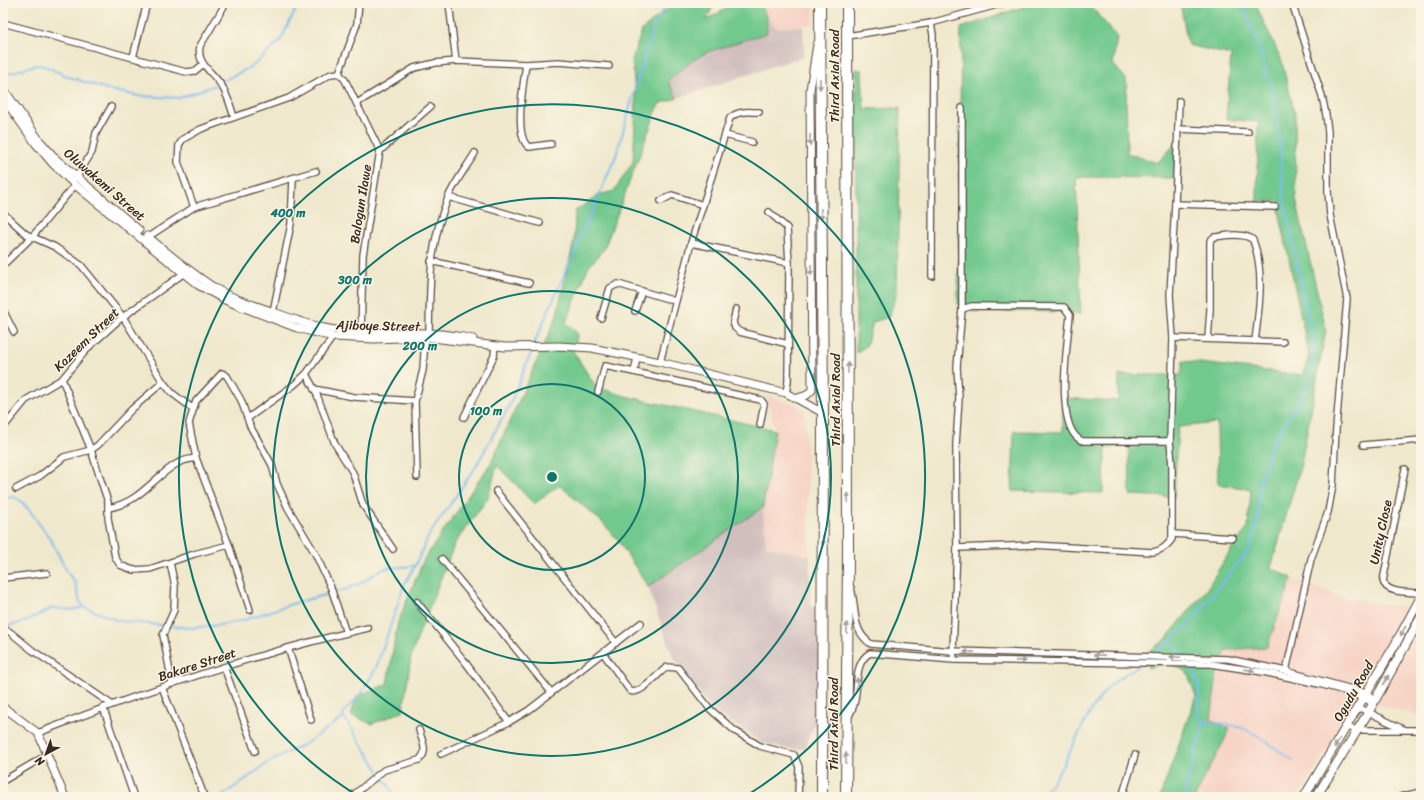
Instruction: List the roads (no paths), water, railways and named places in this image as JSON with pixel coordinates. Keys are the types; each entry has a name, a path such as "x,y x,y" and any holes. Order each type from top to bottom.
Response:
{"highway":[{"name":"Third Axial Road","path":"820,3 823,413 822,797"},
{"name":"Third Axial Road","path":"846,797 847,3"}],"main road":[{"name":"Ogudu Road","path":"1304,797 1347,727 1421,597"},
{"name":"Ogudu Road","path":"1316,797 1368,713 1421,617"}],"street":[{"path":"133,57 147,3"},
{"path":"226,3 200,46 198,54 202,65 217,79 222,87 234,117"},
{"path":"194,207 178,162 179,145 189,134 289,98 331,74 339,73 357,24 359,3"},
{"path":"449,3 456,61"},
{"path":"847,36 931,23 1004,3"},
{"path":"1286,671 1311,559 1328,512 1333,485 1336,429 1347,299 1330,215 1326,115 1322,96 1292,3"},
{"path":"3,23 186,72 195,71 202,65"},
{"path":"931,23 933,35 932,276"},
{"path":"798,398 807,395 812,390 810,90 813,62 820,32"},
{"path":"357,103 414,68 435,63 456,61 526,64 558,62 609,66"},
{"path":"526,64 519,116 525,143 529,147 551,144"},
{"name":"Balogun Ilawe","path":"339,73 345,80 380,151 363,254 361,336"},
{"name":"Oluwakemi Street","path":"3,88 40,141 75,181 186,272"},
{"name":"Oluwakemi Street","path":"3,98 52,164 148,237 186,272"},
{"path":"957,548 1033,545 1152,552 1161,550 1167,546 1173,534 1170,441 1173,338 1170,295 1179,101"},
{"path":"380,151 430,106"},
{"path":"3,265 32,236 75,181 92,152 96,133 110,107"},
{"path":"954,660 953,651 957,548 956,445 959,398 957,367 962,309 962,108"},
{"path":"660,362 691,243 730,118 735,114 742,112 759,112"},
{"path":"1178,129 1248,132"},
{"path":"724,135 752,142"},
{"path":"417,477 415,401 423,370 434,240 448,197 475,153"},
{"path":"148,237 194,207 316,171"},
{"path":"273,312 291,224 293,179"},
{"path":"662,201 672,195 703,205"},
{"path":"448,197 540,222"},
{"path":"1175,204 1275,207"},
{"path":"769,212 787,228 789,263 788,381 786,393"},
{"path":"3,213 19,229 70,256 82,265 123,317 163,382 172,393 192,408"},
{"path":"1208,339 1210,310 1210,242 1214,237 1248,236 1253,240 1259,272 1259,305 1255,341"},
{"path":"691,243 789,263"},
{"path":"431,262 529,283"},
{"name":"Ajiboye Street","path":"186,272 198,285 225,300 297,328 333,337 427,334 494,346 559,346 592,348 660,362 786,393 798,398 823,413"},
{"name":"Ajiboye Street","path":"186,272 216,289 273,312 315,327 361,336"},
{"name":"Kazeem Street","path":"3,428 26,400 62,379 89,347 123,317 186,272"},
{"path":"600,318 610,288 618,284 675,301"},
{"path":"635,312 642,291"},
{"path":"962,309 972,306 1064,307 1070,315 1066,357 1065,411 1074,435 1083,441 1170,441"},
{"path":"736,309 733,322 735,328 740,332 788,344"},
{"path":"3,310 14,332"},
{"path":"248,418 294,385 306,374 333,337"},
{"path":"1173,338 1283,342"},
{"path":"464,417 494,356 494,346"},
{"path":"634,372 637,358"},
{"path":"598,392 605,366 761,400 764,404 760,425"},
{"path":"250,610 229,545 196,458 189,423 192,408 196,401 222,373 227,376 241,400 250,426 272,465 277,484 288,508 315,553 336,600 346,633"},
{"path":"306,374 314,389 335,444 352,473 363,505 393,550"},
{"path":"62,379 91,450 108,508 108,518 115,557 120,565 133,570 142,570 229,545"},
{"path":"16,489 40,476 64,457 91,450 163,382"},
{"path":"314,389 354,397 415,401"},
{"path":"1363,445 1421,440"},
{"path":"108,508 119,507 131,500 178,463 196,458"},
{"name":"Unity Close","path":"1404,469 1383,581 1390,590 1421,593"},
{"path":"496,491 616,643"},
{"path":"1173,534 1233,538"},
{"path":"442,559 551,692"},
{"path":"170,563 175,595 174,610 163,635 172,683"},
{"path":"3,578 47,573"},
{"path":"847,576 854,600 858,631 864,639 871,644 953,651 1138,655 1228,659 1286,671 1364,696 1374,701"},
{"path":"416,602 466,663 509,722"},
{"path":"441,754 509,722 529,710 641,623"},
{"name":"Bakare Street","path":"38,733 111,704 224,666 313,640 368,628"},
{"path":"3,629 10,632 32,650 111,704"},
{"path":"288,648 311,720"},
{"path":"602,653 630,691 633,692 640,691 667,667 678,668 710,709 735,730 760,746 794,755 799,767 798,797"},
{"path":"847,720 854,704 860,666 863,657 870,653 954,660 1211,664 1264,672 1364,696"},
{"path":"224,666 255,751"},
{"path":"162,687 203,792"},
{"path":"3,707 38,733 65,797"},
{"path":"103,707 134,797"},
{"path":"1358,707 1406,730"},
{"path":"1347,727 1357,730 1421,730"},
{"path":"351,797 382,772 419,760 424,756 425,752 419,730"},
{"path":"3,781 47,755"},
{"path":"1122,797 1135,755"},
{"path":"1400,797 1421,792"}],"waterway":[{"path":"3,75 36,65 44,66 69,77 110,90 139,96 179,98 213,86 254,65 280,41 299,3"},
{"path":"534,344 616,156 652,30 667,3"},
{"path":"1153,655 1189,624 1249,550 1258,520 1260,482 1271,444 1304,393 1312,369 1314,347 1284,199 1279,134 1274,97 1250,22 1240,3"},
{"path":"221,797 269,762 305,744 344,717 343,713 361,694 376,668 405,583 415,566 429,535 475,468 511,402 533,348"},
{"path":"3,498 14,497 21,501 30,511 51,540 67,572 75,583 80,602 84,607"},
{"path":"3,627 21,623 53,608 72,610 84,607 116,620 129,622 190,628 220,625 244,620 295,603 347,589 387,568 415,566"},
{"path":"1169,641 1183,656"},
{"path":"1040,797 1051,785 1060,771 1090,712 1099,698 1117,680 1140,665"},
{"path":"1191,666 1198,682 1198,711 1201,719 1207,722 1235,726 1253,733 1293,760"},
{"path":"344,717 396,797"},
{"path":"1184,797 1204,721"}]}
